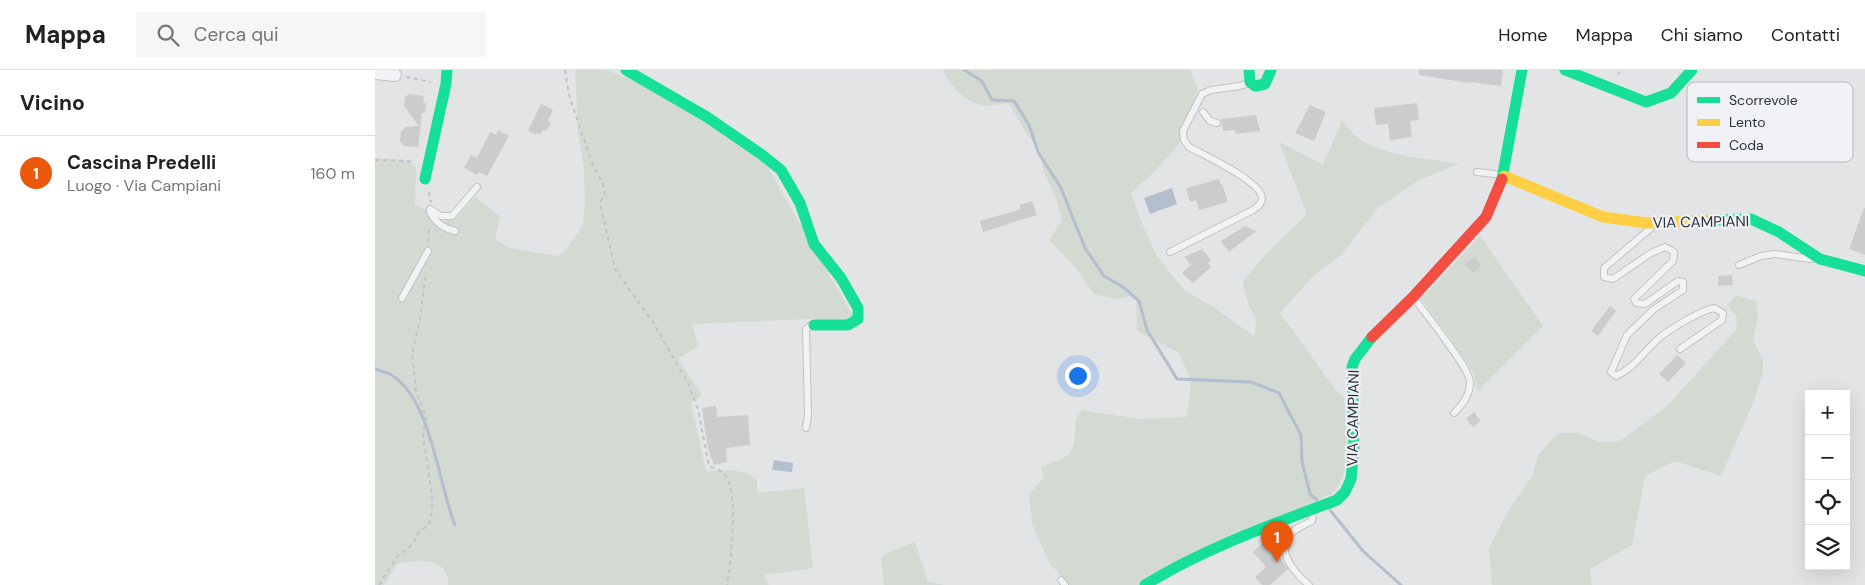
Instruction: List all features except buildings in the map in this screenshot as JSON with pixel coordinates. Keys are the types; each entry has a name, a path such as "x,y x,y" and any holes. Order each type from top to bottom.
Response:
{"street":[{"path":"426,174 446,84 447,70"},
{"path":"626,70 707,117 781,170 800,203 814,244 841,278 858,308 858,319 848,325 814,325"},
{"path":"1249,70 1251,82 1255,86 1265,84 1271,70"},
{"name":"VIA CAMPIANI","path":"1145,585 1169,570 1220,545 1271,524 1314,510 1337,500 1345,492 1351,479 1354,450 1352,367 1355,359 1373,336 1461,250 1486,217 1504,176 1522,70"},
{"path":"1565,70 1646,102 1671,93 1692,70"},
{"path":"375,72 395,75"},
{"name":"VIA CAMPIANI","path":"1504,176 1603,217 1645,222 1751,219 1779,232 1820,259 1865,271"}],"lane":[{"path":"1170,252 1253,210 1261,204 1262,199 1259,190 1236,172 1189,147 1184,140 1185,127 1200,108 1203,94 1211,90 1240,86 1251,82"},
{"path":"1200,108 1210,121 1217,122"},
{"path":"1477,172 1504,176"},
{"path":"430,210 441,216 452,216 477,187"},
{"path":"430,210 437,222 443,227 455,231"},
{"path":"1658,222 1604,268 1604,277 1613,279 1665,247 1674,252 1673,261 1634,299 1636,303 1645,304 1678,281 1683,282 1683,290 1655,309 1627,335 1611,372 1617,376 1625,372 1657,340 1702,311 1714,308 1723,314 1721,320 1681,349"},
{"path":"402,298 428,251"},
{"path":"1739,265 1761,256 1775,254 1804,259 1820,259"},
{"path":"1413,297 1452,349 1469,377 1468,393 1463,404 1454,412"},
{"path":"806,428 806,329 809,325 814,325"},
{"path":"1309,585 1297,574 1286,556 1285,543 1293,531 1311,521 1314,510"}],"path":[{"path":"565,70 569,95 592,163 603,184 605,193 600,203 615,269 654,324 688,383 698,409 709,466 722,471 728,478 732,494 727,585"},
{"path":"395,75 431,82"},
{"path":"375,160 408,161 426,174 431,197 428,251 419,324 412,354 416,391 425,418 423,436 433,495 432,512 429,524 418,533 413,544 397,557 379,585"}],"shaded area":[{"path":"575,70 606,70 641,83 760,154 853,316 844,321 811,319 692,324 698,346 678,359 702,395 691,403 706,471 739,471 746,473 757,480 757,493 804,488 813,568 764,575 769,585 448,585 444,569 430,562 413,561 397,564 384,585 375,585 375,158 406,160 416,168 415,205 432,212 443,221 457,218 475,197 500,216 495,239 509,248 558,256 567,249 583,225 585,200 584,169 578,131"},
{"path":"943,70 1190,70 1198,89 1178,145 1153,173 1131,193 1157,256 1185,291 1215,308 1255,337 1256,318 1248,304 1243,281 1267,253 1307,214 1279,142 1323,165 1342,121 1353,134 1372,146 1409,156 1459,164 1419,180 1378,208 1341,255 1314,275 1280,313 1335,389 1344,397 1346,461 1340,484 1333,493 1139,585 1070,585 1050,564 1032,524 1029,495 1044,477 1041,467 1069,454 1074,444 1078,415 1082,410 1139,419 1186,417 1191,390 1190,378 1179,353 1137,331 1136,295 1116,299 1094,294 1075,267 1049,240 1062,220 1056,198 1044,172 1039,148 1026,133 1009,103 988,106 968,100 958,92"},
{"path":"1480,236 1543,326 1477,392 1474,374 1452,340 1421,299"},
{"path":"1736,295 1756,301 1758,317 1753,340 1763,360 1763,371 1755,398 1721,476 1675,461 1645,476 1632,545 1590,569 1592,585 1492,585 1489,548 1509,509 1533,475 1538,455 1558,433 1579,433 1599,442 1620,441 1667,406 1736,330 1737,317 1728,305"},
{"path":"915,542 928,582 945,585 884,585 881,558 886,553"}],"water":[{"path":"1172,188 1177,204 1150,214 1144,198"},
{"path":"774,460 793,463 792,472 772,470"}],"waterway":[{"path":"964,70 982,81 992,100 1014,101 1029,125 1038,152 1061,188 1085,248 1104,276 1123,287 1139,301 1147,330 1177,379 1251,382 1279,393 1301,435 1302,461 1310,494 1317,500"},
{"path":"375,369 390,374 404,386 415,402 425,422 432,443 455,525"},
{"path":"1330,510 1363,551 1401,585"}],"traffic: fast":[{"path":"425,179 446,84 447,70"},
{"path":"626,70 707,117 781,170 800,203 814,244 841,278 858,308 858,319 848,325 814,325"},
{"path":"1249,70 1250,82 1255,86 1265,84 1271,70"},
{"path":"1502,179 1522,70"},
{"path":"1565,70 1646,102 1671,93 1692,70"},
{"path":"1715,220 1751,219 1779,232 1820,259 1865,271"},
{"path":"1145,585 1215,548 1337,500 1345,492 1351,479 1354,449 1352,367 1355,359 1372,337"}],"traffic: slow":[{"path":"1504,176 1603,217 1646,223 1715,220"}],"traffic: jam":[{"path":"1372,337 1413,297 1486,217 1502,179"}],"place":[{"name":"Cascina Predelli","path":"1277,562"}]}
